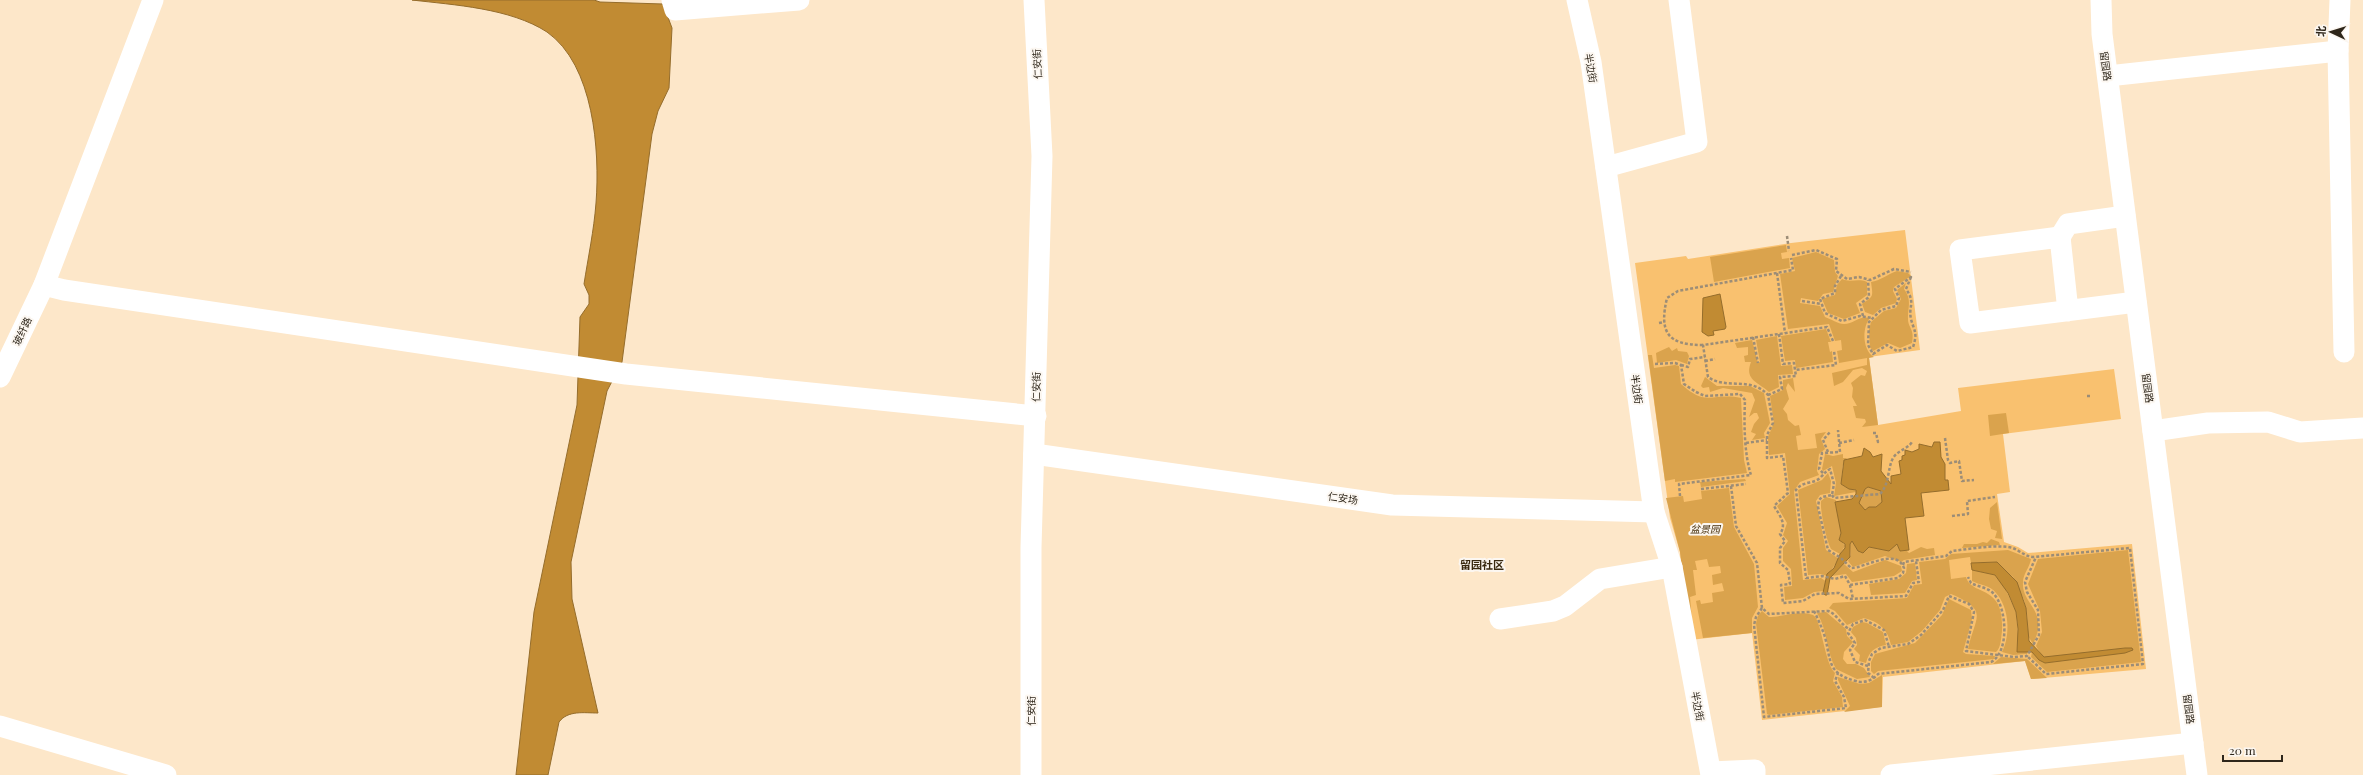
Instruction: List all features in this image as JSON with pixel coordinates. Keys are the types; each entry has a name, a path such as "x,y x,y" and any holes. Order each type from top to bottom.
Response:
{"street":[{"name":"玻纤路","path":"0,377 44,285 153,0"},
{"path":"672,0 675,10 799,0"},
{"name":"仁安街","path":"1031,775 1031,548 1036,416 1042,156 1034,0"},
{"name":"半边街","path":"1576,0 1591,62 1654,512 1672,567 1711,773"},
{"path":"1606,167 1697,142 1679,0"},
{"name":"留园路","path":"2101,0 2102,34 2197,775"},
{"path":"2340,0 2338,51 2344,352"},
{"path":"2108,76 2338,51"},
{"path":"2068,310 2060,237 2068,224 2125,216"},
{"path":"2060,237 1960,250 1970,323 2136,302"},
{"path":"44,285 64,290 626,374 1036,416"},
{"path":"2153,431 2208,423 2268,422 2300,432 2363,428"},
{"name":"仁安场","path":"1034,454 1392,505 1654,512"},
{"path":"1500,619 1553,611 1565,606 1600,579 1672,567"},
{"path":"0,726 166,775"},
{"path":"1892,775 2193,744"},
{"path":"1711,773 1755,770 1755,775"}],"path":[{"path":"1787,236 1789,251"},
{"path":"1833,341 1827,327 1739,338 1703,345 1692,345 1671,340 1666,334 1663,315 1667,298 1678,291 1732,283 1793,270 1792,256 1816,250 1837,259 1836,271 1847,279 1859,277 1868,280 1875,279 1894,269 1911,272"},
{"path":"1777,273 1785,333"},
{"path":"1841,276 1835,286 1835,293 1820,299 1826,315 1840,321 1863,316 1872,318"},
{"path":"1911,277 1906,289 1912,297 1910,317 1916,330 1913,347 1897,351 1887,345 1873,354 1869,350 1867,333 1867,325 1872,318 1881,310 1896,306 1899,298 1895,289 1911,277"},
{"path":"1863,316 1860,304 1869,297 1868,280"},
{"path":"1802,301 1821,304"},
{"path":"1659,323 1664,322"},
{"path":"1768,395 1782,389 1780,377 1796,376 1794,363 1783,364 1779,334"},
{"path":"1753,337 1758,363"},
{"path":"1703,345 1708,377 1717,384 1748,384 1756,387 1768,395 1773,423 1766,440 1767,458 1783,456 1788,492 1774,506 1784,523 1780,534 1785,541 1780,548 1780,562 1788,570 1790,584 1781,585 1783,603 1803,601 1815,594 1823,593 1839,593 1849,599 1906,596 1913,583 1919,582 1916,561"},
{"path":"1795,370 1836,366 1834,351"},
{"path":"1654,360 1655,365 1675,363 1688,367 1690,359 1705,356"},
{"path":"1705,360 1715,360"},
{"path":"1680,496 1679,484 1751,475 1746,459 1743,410 1745,400 1742,395 1701,395 1684,384 1681,365"},
{"path":"1822,473 1819,469 1821,454 1828,452 1840,452 1838,430"},
{"path":"1828,452 1823,440 1830,432"},
{"path":"1873,433 1876,433 1878,442 1880,441"},
{"path":"1946,438 1948,460 1951,463 1959,462 1962,481 1974,480"},
{"path":"1746,443 1766,440"},
{"path":"1839,443 1854,440"},
{"path":"1903,565 1886,559 1853,568 1828,550 1818,507 1820,498 1832,495 1834,498 1855,495 1876,496 1880,493 1888,479 1895,455 1912,442"},
{"path":"1832,495 1834,484 1830,469 1822,473 1820,478 1799,486 1796,492 1806,578 1830,579 1845,576 1850,585 1853,599"},
{"path":"1701,489 1746,484"},
{"path":"1731,486 1736,526 1757,563 1762,608 1756,617 1754,625 1764,717 1846,708 1844,697 1836,681 1838,673"},
{"path":"1952,516 1968,514 1967,501 1995,497"},
{"path":"1874,678 1868,673 1868,666 1874,652 1889,647 1908,644 1921,635 1943,610 1948,596 1969,604 1974,612 1966,651 2014,657 2027,656 2046,674 2144,664 2130,548 2036,557 2026,556 2012,548 2003,547 1952,551 1946,556 1904,562 1903,565"},
{"path":"2027,656 2039,635 2039,614 2027,592 2025,582 2036,557"},
{"path":"1850,585 1898,578 1904,571 1903,565"},
{"path":"1814,611 1825,638 1831,665 1838,673 1859,682 1874,678 1878,674 1960,664 1987,663 1995,660 1999,654 2004,631 2002,608 1992,592 1971,583 1968,577"},
{"path":"1762,608 1769,614 1814,611 1832,612 1842,625 1849,629"},
{"path":"1868,666 1853,660 1850,650 1855,643 1848,633 1849,629 1858,621 1865,620 1884,630 1889,647"}],"green space":[{"path":"1905,230 1920,350 1869,357 1878,425 1961,411 1958,388 2114,369 2121,419 2003,434 2010,492 1997,494 2004,542 2018,547 2028,553 2132,544 2146,669 2031,679 2025,661 1883,677 1882,707 1762,720 1752,633 1690,640 1680,552 1670,518 1635,263 1686,256 1688,259 1791,243"},
{"path":"1786,245 1787,252 1781,253 1782,259 1789,258 1790,268 1714,282 1710,257"},
{"path":"1816,252 1834,260 1835,272 1838,276 1833,292 1823,294 1818,301 1801,298 1800,303 1820,306 1825,317 1842,324 1848,324 1866,317 1870,318 1867,322 1864,338 1867,349 1874,357 1869,358 1878,425 1862,427 1866,422 1865,419 1856,418 1853,406 1857,406 1852,397 1853,388 1851,383 1861,375 1865,376 1867,371 1862,368 1853,370 1843,382 1834,386 1832,373 1867,365 1867,358 1839,363 1837,351 1842,350 1841,340 1835,341 1829,324 1788,329 1780,274 1795,271 1792,258"},
{"path":"1897,271 1908,273 1911,276 1894,287 1893,291 1897,299 1896,303 1881,308 1873,315 1865,312 1862,304 1872,296 1871,282"},
{"path":"1842,279 1848,281 1860,280 1867,282 1867,295 1856,303 1860,313 1844,319 1828,313 1822,299 1835,295 1837,285"},
{"path":"1906,283 1904,289 1909,300 1908,319 1913,335 1912,343 1900,348 1888,343 1873,351 1870,347 1869,330 1871,322 1884,311 1896,308 1901,299 1897,290"},
{"path":"1826,329 1831,342 1828,342 1830,352 1832,351 1833,362 1796,368 1795,360 1785,361 1781,336"},
{"path":"1777,336 1781,366 1792,365 1793,374 1778,375 1779,387 1769,392 1753,380 1749,373 1751,362 1745,362 1744,356 1748,355 1748,347 1737,348 1735,343 1752,340 1758,363 1760,362 1756,340"},
{"path":"1669,347 1672,351 1677,348 1678,351 1687,352 1689,356 1687,364 1676,360 1657,363 1656,353"},
{"path":"1648,355 1652,355 1654,368 1675,365 1679,366 1681,384 1697,395 1710,398 1741,398 1744,460 1747,473 1675,482 1675,479 1665,481"},
{"path":"1705,377 1717,386 1750,386 1764,393 1770,423 1764,433 1765,438 1752,440 1756,434 1751,432 1754,424 1759,418 1757,413 1754,413 1749,417 1755,400 1752,393 1723,388 1710,392 1709,387 1703,388 1701,386"},
{"path":"1793,378 1795,392 1788,383 1786,388 1789,399 1783,409 1787,414 1788,420 1795,426 1799,425 1801,435 1796,436 1798,450 1817,448 1815,434 1826,432 1821,439 1825,449 1819,454 1817,471 1819,475 1800,482 1794,491 1803,580 1821,578 1827,582 1824,591 1814,592 1803,598 1785,600 1784,587 1792,586 1791,569 1783,561 1783,548 1788,541 1783,535 1787,523 1777,506 1790,494 1785,453 1769,455 1768,437 1774,423 1770,396 1783,390 1783,380"},
{"path":"2006,413 2009,433 1990,436 1988,415"},
{"path":"1825,454 1833,456 1843,454 1843,458 1847,458 1843,463 1841,484 1849,489 1854,489 1856,492 1834,496 1836,483 1832,466 1823,471 1822,469"},
{"path":"1828,473 1831,481 1830,493 1820,495 1816,501 1826,550 1839,559 1827,576 1821,574 1808,575 1798,490 1822,480"},
{"path":"1745,479 1746,481 1701,487 1700,482"},
{"path":"1868,487 1881,491 1882,502 1874,508 1867,508 1864,510 1859,503 1865,489"},
{"name":"盆景园","path":"1729,488 1734,527 1754,564 1758,607 1752,618 1752,633 1703,638 1696,601 1700,600 1701,604 1713,602 1712,593 1724,591 1722,583 1713,585 1712,575 1721,573 1720,566 1709,567 1707,559 1695,561 1697,570 1693,570 1696,595 1690,597 1692,621 1688,621 1680,552 1666,498 1683,496 1684,502 1702,499 1701,491"},
{"path":"1826,497 1836,500 1835,506 1838,508 1841,533 1839,538 1845,546 1840,554 1831,549 1825,532 1821,511 1821,501"},
{"path":"1997,502 2002,539 1995,538 1997,531 1991,529 1989,519 1990,508"},
{"path":"1991,539 1999,542 2000,545 1962,548 1964,544 1987,543"},
{"path":"1852,541 1858,551 1863,553 1869,547 1890,549 1897,544 1900,551 1906,550 1909,553 1921,547 1927,549 1934,548 1935,555 1904,560 1901,562 1885,556 1853,567 1848,561 1851,555 1850,544"},
{"path":"2008,550 2031,559 2023,582 2026,597 2037,616 2037,633 2033,644 2028,636 2027,613 2024,600 2013,577 1994,562 1971,563 1970,557 1949,560 1951,579 1966,577 1969,583 1994,598 2002,616 2000,645 1996,652 1968,649 1977,616 1971,605 1951,594 1945,597 1940,610 1922,631 1908,642 1891,645 1888,635 1879,624 1864,618 1847,625 1835,611 1829,608 1833,603 1907,598 1914,585 1922,584 1919,562 1945,559 1951,554"},
{"path":"2128,550 2141,662 2047,672 2031,657 2032,652 2039,660 2045,663 2131,651 2125,648 2049,658 2042,656 2036,646 2042,632 2040,611 2028,584 2038,559"},
{"path":"1885,560 1901,566 1902,571 1894,576 1852,582 1846,574 1832,576 1844,564 1853,572"},
{"path":"1915,563 1917,580 1912,581 1905,593 1871,595 1869,584 1899,579 1906,573 1907,564"},
{"path":"1972,570 1995,575 2004,586 2016,612 2018,637 2025,652 2028,651 2027,654 2013,655 2002,652 2007,638 2007,621 2004,606 1994,590 1972,581"},
{"path":"1949,599 1971,610 1972,619 1963,652 1966,654 1995,656 1994,659 1878,671 1874,674 1871,671 1871,662 1875,654 1915,643 1942,615"},
{"path":"1762,611 1769,617 1797,613 1813,615 1819,625 1828,660 1835,673 1833,681 1842,697 1843,707 1767,714 1756,623 1758,616"},
{"path":"1826,612 1846,629 1847,636 1853,642 1844,652 1843,659 1847,664 1856,664 1864,668 1870,677 1857,679 1836,669 1830,655 1821,620 1817,613"},
{"path":"1862,622 1867,623 1883,632 1886,645 1873,650 1866,663 1859,661 1860,655 1854,649 1857,645 1856,638 1851,632 1853,627"},
{"path":"2001,657 2027,659 2047,678 2031,679 2025,661 1993,664"},
{"path":"1882,675 1882,707 1844,712 1850,706 1838,677 1860,684 1869,683"}],"shaded area":[{"path":"412,0 594,0 600,2 663,4 672,28 669,88 658,111 652,134 622,362 607,391 571,562 572,599 598,713 572,714 563,718 559,722 548,775 516,775 534,612 577,405 580,317 589,304 589,295 584,284 594,223 597,182 595,135 591,110 575,65 563,47 547,32 532,24 499,13 463,6"},
{"path":"1720,294 1726,327 1725,329 1713,331 1714,335 1708,336 1702,332 1703,298"},
{"path":"1934,442 1940,442 1941,457 1945,464 1945,480 1948,480 1949,490 1921,493 1924,516 1905,518 1909,550 1900,551 1897,544 1889,551 1869,547 1863,553 1858,551 1852,541 1850,544 1850,557 1830,578 1827,595 1825,595 1823,593 1827,574 1834,568 1840,554 1845,548 1845,544 1839,540 1841,533 1835,502 1852,499 1856,494 1856,490 1849,489 1841,484 1844,460 1862,456 1864,448 1870,452 1873,457 1882,454 1881,471 1891,484 1891,476 1901,474 1899,461 1902,460 1902,456 1905,455 1905,450 1912,452 1919,449 1919,444 1932,447","holes":["1868,487 1881,491 1882,502 1876,507 1869,507 1865,510 1859,503 1865,489"]},
{"path":"1997,562 2017,582 2026,608 2029,641 2044,657 2125,648 2132,648 2133,650 2125,653 2045,663 2039,660 2032,652 2017,652 2018,629 2016,612 2008,593 1995,575 1972,570 1971,563"}],"district":[{"name":"留园社区","path":"1482,565"}]}
